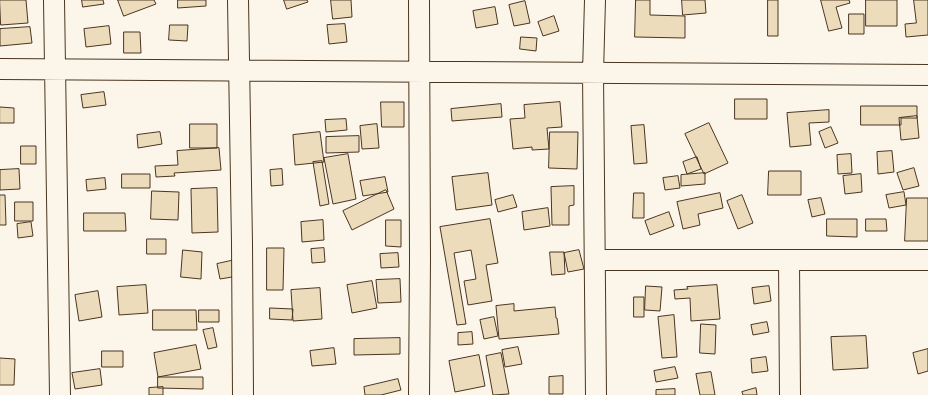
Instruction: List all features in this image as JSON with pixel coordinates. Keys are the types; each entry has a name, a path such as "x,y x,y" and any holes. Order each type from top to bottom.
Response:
{"street":[{"path":"54,0 60,395"},
{"path":"238,0 243,395"},
{"path":"419,0 419,395"},
{"path":"595,0 593,73 596,395"},
{"path":"0,69 928,76"},
{"path":"595,260 928,260"},
{"path":"789,260 790,395"}],"building":[{"path":"0,0 26,0 28,23 1,25"},
{"path":"82,0 103,0 104,4 83,7"},
{"path":"118,0 154,0 156,4 124,16"},
{"path":"178,0 206,0 206,6 178,8"},
{"path":"284,0 307,0 308,2 287,9"},
{"path":"331,0 351,0 352,17 333,19"},
{"path":"636,0 650,0 650,15 685,16 685,38 635,37"},
{"path":"682,0 705,0 706,13 683,15"},
{"path":"768,0 778,0 778,36 768,36"},
{"path":"821,0 849,0 850,3 836,7 842,28 829,31"},
{"path":"866,0 897,0 897,26 866,26"},
{"path":"914,0 928,0 928,35 906,37 905,24 916,23"},
{"path":"525,1 530,23 514,26 509,5"},
{"path":"495,7 498,24 476,28 473,11"},
{"path":"849,14 864,14 864,34 849,34"},
{"path":"554,16 559,31 543,36 538,22"},
{"path":"345,24 347,42 329,44 327,25"},
{"path":"170,25 188,25 187,41 169,40"},
{"path":"109,26 111,44 86,47 84,29"},
{"path":"30,27 32,43 0,46 0,29"},
{"path":"124,32 140,32 141,53 124,53"},
{"path":"521,37 537,38 536,51 520,49"},
{"path":"104,92 106,105 83,108 81,95"},
{"path":"735,99 767,99 767,119 735,119"},
{"path":"381,102 404,102 404,127 382,127"},
{"path":"560,102 562,127 547,128 549,149 532,150 532,147 513,149 510,119 525,118 524,105"},
{"path":"501,104 502,117 452,121 451,109"},
{"path":"861,106 917,106 917,118 901,118 901,125 861,125"},
{"path":"0,107 14,108 14,123 0,123"},
{"path":"829,110 829,122 809,123 811,145 790,147 787,113"},
{"path":"917,116 919,138 901,140 899,118"},
{"path":"346,119 347,130 326,132 325,120"},
{"path":"709,123 728,163 704,174 685,134"},
{"path":"190,124 217,124 217,148 190,148"},
{"path":"377,124 379,148 362,149 360,126"},
{"path":"644,125 647,163 634,164 631,126"},
{"path":"831,127 838,143 825,148 819,132"},
{"path":"160,132 162,144 138,148 137,135"},
{"path":"320,132 324,162 295,165 293,135"},
{"path":"550,132 578,132 577,169 549,168"},
{"path":"359,136 359,152 326,153 326,137"},
{"path":"21,146 36,146 36,164 21,164"},
{"path":"219,148 221,170 174,173 175,176 156,177 155,166 178,165 177,151"},
{"path":"892,151 894,172 878,174 877,152"},
{"path":"348,154 356,199 333,204 324,158"},
{"path":"851,154 852,173 838,174 837,155"},
{"path":"697,157 701,169 687,174 683,162"},
{"path":"322,161 329,204 320,206 313,162"},
{"path":"914,168 919,186 903,190 897,173"},
{"path":"19,169 20,189 0,190 0,170"},
{"path":"282,169 283,185 271,186 270,170"},
{"path":"769,171 801,171 801,195 768,195"},
{"path":"488,173 492,205 456,210 452,177"},
{"path":"705,173 705,184 681,186 681,175"},
{"path":"122,174 150,174 150,188 122,188"},
{"path":"861,174 862,192 845,194 843,176"},
{"path":"678,176 680,188 665,190 663,178"},
{"path":"385,177 388,192 363,196 360,181"},
{"path":"105,178 106,189 87,191 86,180"},
{"path":"574,186 574,205 569,206 569,225 552,225 551,187"},
{"path":"217,188 218,232 192,233 191,189"},
{"path":"386,190 394,209 352,230 343,211"},
{"path":"152,191 179,192 178,220 151,219"},
{"path":"904,192 906,205 889,208 886,195"},
{"path":"634,193 644,193 644,218 633,218"},
{"path":"720,193 723,208 698,214 700,225 683,229 677,202"},
{"path":"0,195 5,195 6,225 0,225"},
{"path":"513,195 517,207 498,212 495,200"},
{"path":"742,195 753,223 738,229 727,201"},
{"path":"821,198 825,214 812,217 808,200"},
{"path":"907,198 928,198 928,241 905,241"},
{"path":"15,202 33,202 33,221 15,221"},
{"path":"548,208 550,226 524,230 522,212"},
{"path":"669,212 674,226 650,235 645,221"},
{"path":"84,213 125,213 126,231 84,231"},
{"path":"490,219 498,263 486,265 492,301 468,305 464,281 476,279 471,250 454,253 466,324 457,325 440,227"},
{"path":"827,219 857,219 857,237 827,236"},
{"path":"866,219 886,219 887,231 866,231"},
{"path":"323,220 324,240 302,242 301,222"},
{"path":"386,220 401,220 401,247 386,246"},
{"path":"31,222 33,236 18,238 17,224"},
{"path":"147,239 166,239 166,254 147,254"},
{"path":"267,248 284,248 283,290 267,290"},
{"path":"324,248 325,262 312,263 311,249"},
{"path":"183,250 202,252 201,279 181,277"},
{"path":"579,250 584,269 568,272 564,253"},
{"path":"550,252 564,252 565,274 552,275"},
{"path":"398,253 399,267 381,268 380,254"},
{"path":"235,260 238,276 220,279 217,264"},
{"path":"400,279 401,302 378,303 376,280"},
{"path":"372,281 377,308 352,313 347,285"},
{"path":"146,285 148,313 119,315 117,287"},
{"path":"717,285 720,319 691,321 690,298 675,299 674,290 688,289 687,287"},
{"path":"646,286 662,287 660,311 645,310"},
{"path":"769,286 771,301 754,304 752,288"},
{"path":"320,288 322,319 293,321 291,290"},
{"path":"98,291 102,317 79,321 75,295"},
{"path":"634,297 644,297 644,317 634,317"},
{"path":"514,304 514,311 555,307 559,334 499,339 496,306"},
{"path":"270,308 293,309 292,320 270,319"},
{"path":"153,310 196,310 197,330 153,330"},
{"path":"199,310 219,310 219,322 199,322"},
{"path":"674,315 677,357 662,358 658,317"},
{"path":"494,317 498,336 484,339 480,320"},
{"path":"767,322 769,332 753,335 751,325"},
{"path":"701,324 716,325 715,354 700,353"},
{"path":"213,328 217,347 208,349 203,330"},
{"path":"472,332 473,344 458,345 458,333"},
{"path":"866,336 868,368 833,370 831,337"},
{"path":"400,338 400,354 354,355 354,339"},
{"path":"196,345 201,369 158,377 154,353"},
{"path":"518,347 522,364 505,367 502,350"},
{"path":"334,348 336,364 312,366 310,351"},
{"path":"928,349 928,371 918,374 913,353"},
{"path":"102,351 123,351 123,367 102,367"},
{"path":"501,353 509,394 493,395 486,356"},
{"path":"479,355 485,386 455,392 449,361"},
{"path":"766,357 768,371 752,373 751,359"},
{"path":"0,358 15,359 14,385 0,385"},
{"path":"675,367 678,378 656,382 654,371"},
{"path":"100,369 102,385 75,389 72,373"},
{"path":"711,372 715,395 700,395 696,374"},
{"path":"563,376 563,394 549,394 549,377"},
{"path":"158,377 203,377 203,389 158,388"},
{"path":"398,379 401,390 381,395 365,395 364,387"},
{"path":"163,387 163,395 149,395 149,388"},
{"path":"756,388 757,395 743,395 742,392"},
{"path":"675,389 675,395 656,395 656,390"}]}
